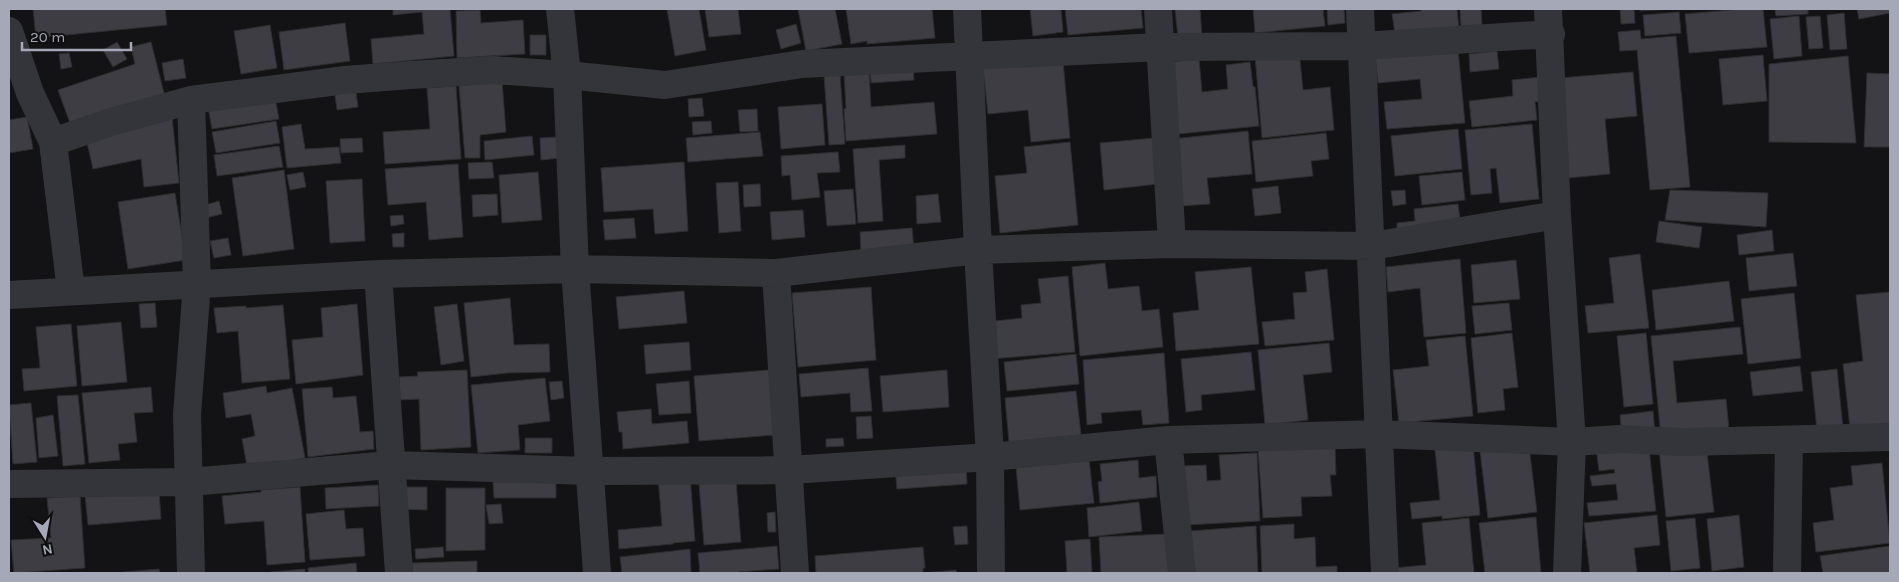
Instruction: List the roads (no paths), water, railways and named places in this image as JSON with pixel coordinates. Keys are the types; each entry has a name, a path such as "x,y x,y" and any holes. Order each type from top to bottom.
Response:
{"street":[{"path":"560,9 567,75 574,269 597,573"},
{"path":"968,9 978,250 990,457 991,573"},
{"path":"1158,9 1172,244"},
{"path":"1360,9 1385,573"},
{"path":"53,142 111,122 190,100 345,80 410,74 492,70 665,85 802,64 969,54 1160,47 1362,46 1549,21 1557,215 1572,442 1567,573"},
{"path":"9,31 20,95 53,142 70,290"},
{"path":"190,100 197,284 186,414 192,573"},
{"path":"9,295 70,290 378,274 574,269 776,273 978,250 1172,244 1372,246 1557,215"},
{"path":"776,273 790,470 795,573"},
{"path":"378,274 399,573"},
{"path":"9,484 189,482 390,465 589,471 790,470 990,457 1168,440 1379,434 1572,442 1620,439 1682,442 1890,437"},
{"path":"1168,440 1182,573"},
{"path":"1787,573 1789,440"}]}
